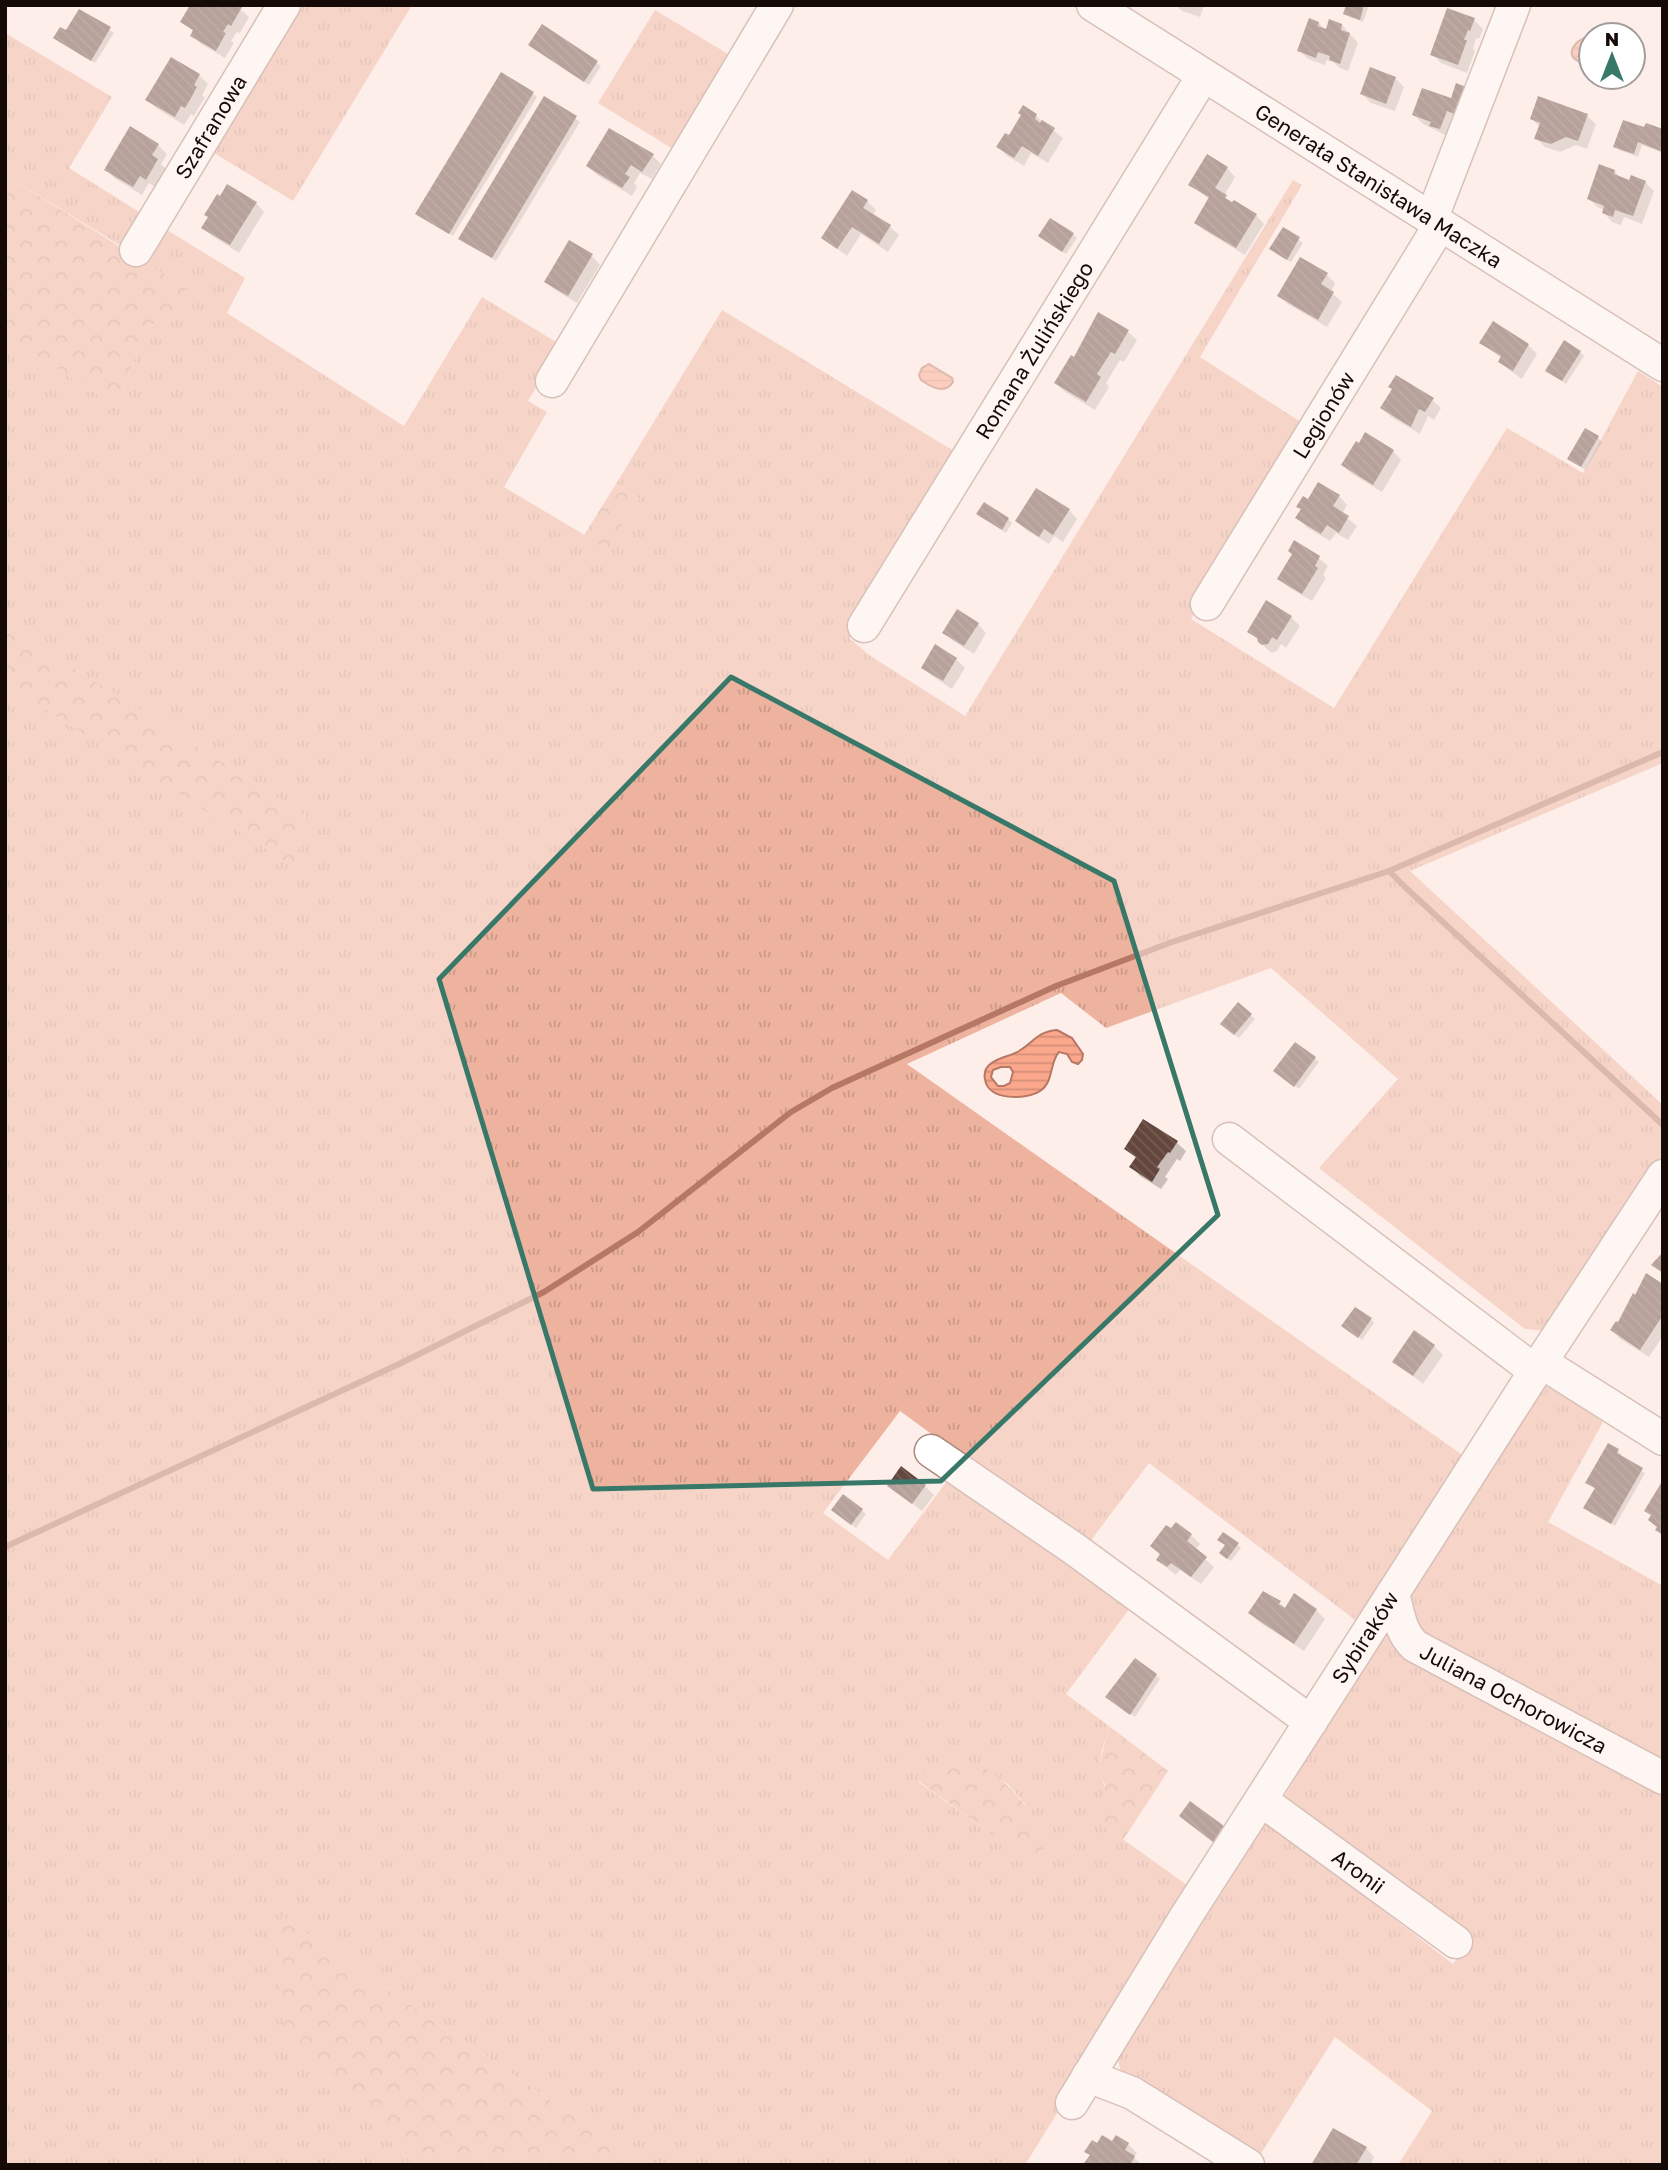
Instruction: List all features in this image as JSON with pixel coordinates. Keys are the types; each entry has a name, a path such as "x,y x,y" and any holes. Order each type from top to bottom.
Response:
{"street":[{"name":"Szafranowa","path":"136,250 284,5"},
{"path":"552,381 777,5"},
{"name":"Legionów","path":"1207,604 1436,222 1514,5"},
{"name":"Generała Stanisława Maczka","path":"1114,11 1203,76 1663,365"},
{"name":"Romana Żulińskiego","path":"864,626 1203,76"},
{"path":"1229,1139 1538,1367 1663,1438"},
{"name":"Sybiraków","path":"1248,2165 1132,2094 1080,2090 1178,1929 1663,1176"},
{"path":"931,1451 1073,1548 1311,1722"},
{"name":"Juliana Ochorowicza","path":"1393,1593 1400,1625 1415,1646 1663,1778"},
{"name":"Aronii","path":"1261,1800 1456,1942"}],"highlighted area":[{"path":"731,677 1114,881 1218,1215 941,1481 593,1489 439,979"}],"green space":[{"path":"303,5 412,5 293,201 214,153"},
{"path":"655,10 733,57 678,152 598,103"},
{"path":"5,33 112,97 69,168 147,217 126,249 5,175"},
{"path":"5,175 188,289 173,313 146,328 117,406 5,337"},
{"path":"1293,180 1302,185 1200,357 1307,426 1191,619 1334,708 1507,428 1583,473 1638,371 1663,387 1663,763 1410,871 1663,1105 1663,1164 1547,1331 1525,1329 1319,1168 1398,1079 1271,968 1106,1028 1061,993 907,1064 1471,1461 1363,1626 1149,1463 1086,1547 900,1411 823,1513 888,1560 950,1477 1130,1608 1066,1694 1109,1726 1100,1765 1105,1789 1101,1812 1103,1825 1191,1888 1025,2165 645,2165 282,1917 284,2033 415,2165 5,2165 5,684 294,866 305,815 5,624 5,337 117,406 146,328 173,313 187,289 147,264 167,230 245,278 227,313 404,426 482,297 561,345 528,401 547,412 504,487 608,549 639,499 616,484 722,310 962,456 849,638 869,655 965,716","holes":["950,1761 967,1761 1008,1784 1025,1804 1043,1870 918,1782"]},
{"path":"616,484 639,499 608,550 584,535"},
{"path":"5,624 305,815 294,867 5,684"},
{"path":"1543,1381 1603,1422 1548,1522 1663,1586 1663,1768 1419,1640 1402,1589"},
{"path":"1392,1612 1663,1788 1663,2165 1398,2165 1432,2111 1335,2037 1258,2158 1122,2077 1117,2056 1267,1822 1453,1964 1471,1938 1285,1796"},
{"path":"1109,1726 1168,1771 1123,1840 1103,1825 1099,1815 1105,1784 1099,1767"},
{"path":"950,1761 967,1761 979,1765 1017,1795 1036,1822 1041,1835 1044,1851 1043,1871 918,1781 928,1768"},
{"path":"282,1917 645,2165 415,2165 284,2033 278,1976"}],"shaded area":[{"path":"1577,43 1577,60 1572,55"},
{"path":"929,364 952,378 950,386 942,389 921,380 919,375 922,368"},
{"path":"1057,1030 1072,1038 1083,1054 1078,1064 1072,1062 1067,1054 1059,1052 1044,1087 1026,1096 1000,1095 987,1086 985,1075 989,1065 1019,1051 1050,1031","holes":["1010,1067 1013,1072 1010,1083 998,1086 991,1077 993,1070"]}],"building":[{"path":"190,5 242,7 231,26 228,24 223,32 226,33 216,51 190,36 193,30 180,22"},
{"path":"1346,5 1364,5 1360,20 1343,14"},
{"path":"1447,8 1475,18 1464,40 1467,40 1458,65 1430,55"},
{"path":"79,9 111,27 91,61 53,38 60,27 66,30"},
{"path":"1309,18 1326,29 1329,19 1342,24 1341,30 1350,33 1340,64 1329,60 1330,56 1318,52 1316,58 1297,51"},
{"path":"542,24 598,61 584,82 528,45"},
{"path":"171,57 200,74 191,98 185,108 181,106 175,117 145,100"},
{"path":"1370,67 1396,77 1386,104 1360,94"},
{"path":"501,72 534,92 449,234 415,214"},
{"path":"1456,83 1472,89 1462,117 1447,111 1440,129 1429,126 1431,122 1412,115 1422,88 1451,98"},
{"path":"544,96 577,116 492,258 458,239"},
{"path":"1538,96 1588,114 1578,141 1566,137 1551,144 1534,139 1540,123 1530,119"},
{"path":"1023,105 1037,114 1035,119 1040,123 1042,120 1055,128 1038,156 1022,146 1014,158 996,147 1005,133 1009,135 1021,115 1018,113"},
{"path":"1623,120 1644,127 1646,123 1663,129 1663,152 1638,142 1634,154 1613,147"},
{"path":"130,126 159,144 152,155 158,159 146,180 140,176 133,187 104,170"},
{"path":"609,128 654,154 642,172 631,165 625,174 630,177 622,188 586,166"},
{"path":"1207,154 1228,167 1215,188 1227,195 1225,198 1232,202 1234,200 1257,214 1236,248 1194,223 1209,197 1188,185"},
{"path":"1599,164 1615,170 1614,174 1629,180 1631,175 1646,181 1633,216 1615,210 1613,217 1602,213 1604,206 1587,199"},
{"path":"227,184 257,202 230,245 201,228 208,217 204,215"},
{"path":"852,190 868,200 863,208 891,225 879,244 852,227 837,249 821,238"},
{"path":"1050,218 1074,233 1062,252 1038,236"},
{"path":"1283,227 1300,237 1287,260 1269,249"},
{"path":"569,240 593,254 568,296 544,282"},
{"path":"1300,257 1328,273 1321,284 1334,292 1318,320 1277,296"},
{"path":"1098,312 1129,330 1115,354 1111,352 1097,374 1101,377 1086,402 1054,383 1071,355 1074,357"},
{"path":"1493,321 1529,344 1513,371 1498,362 1501,356 1479,343"},
{"path":"1564,340 1581,351 1562,381 1545,371"},
{"path":"1396,375 1434,398 1425,412 1419,409 1411,427 1380,408 1392,389 1388,387"},
{"path":"1585,428 1599,436 1581,467 1567,459"},
{"path":"1365,432 1394,450 1373,485 1341,465"},
{"path":"1318,482 1340,495 1333,506 1349,516 1339,533 1327,525 1321,534 1295,518 1301,509 1296,507 1303,496 1308,499"},
{"path":"1036,488 1070,509 1053,535 1044,529 1039,537 1015,521"},
{"path":"984,502 1009,518 1002,530 976,514"},
{"path":"1294,540 1320,556 1315,566 1318,568 1302,594 1277,579 1292,554 1288,551"},
{"path":"1266,600 1292,616 1277,640 1272,637 1268,644 1262,645 1247,632"},
{"path":"957,609 979,623 964,646 942,633"},
{"path":"935,644 957,658 943,681 921,668"},
{"path":"1238,1002 1252,1014 1234,1035 1220,1024"},
{"path":"1295,1042 1316,1057 1294,1087 1273,1071"},
{"path":"1143,1119 1178,1141 1157,1167 1160,1169 1152,1182 1129,1167 1136,1157 1124,1149"},
{"path":"1663,1252 1663,1273 1651,1265"},
{"path":"1646,1273 1663,1284 1663,1315 1640,1350 1610,1330 1616,1321 1618,1322"},
{"path":"1355,1307 1372,1318 1358,1338 1341,1326"},
{"path":"1414,1330 1435,1345 1413,1376 1392,1362"},
{"path":"1608,1443 1619,1449 1617,1453 1643,1468 1611,1524 1583,1508 1595,1488 1585,1483"},
{"path":"901,1466 926,1485 912,1504 887,1486"},
{"path":"1663,1480 1663,1535 1655,1530 1657,1527 1648,1520 1651,1515 1644,1511"},
{"path":"843,1494 863,1509 851,1525 831,1510"},
{"path":"1176,1522 1192,1534 1187,1541 1207,1557 1191,1577 1171,1563 1167,1567 1156,1560 1160,1554 1150,1546 1166,1525 1171,1528"},
{"path":"1223,1532 1239,1543 1227,1559 1219,1553 1225,1545 1217,1540"},
{"path":"1263,1591 1281,1601 1279,1604 1285,1608 1294,1593 1317,1609 1294,1644 1248,1613"},
{"path":"1135,1658 1157,1674 1130,1715 1105,1697"},
{"path":"1190,1801 1224,1826 1213,1842 1179,1816"},
{"path":"1333,2128 1367,2147 1356,2165 1311,2165"},
{"path":"1102,2135 1112,2141 1116,2135 1129,2143 1125,2150 1135,2156 1130,2165 1084,2163 1090,2155 1084,2152 1092,2140 1097,2143"}],"waterway":[{"path":"5,1547 397,1365 544,1292 638,1232 791,1112 832,1088 1056,986 1172,942 1389,871 1663,752"},
{"path":"1389,871 1663,1125"}]}
